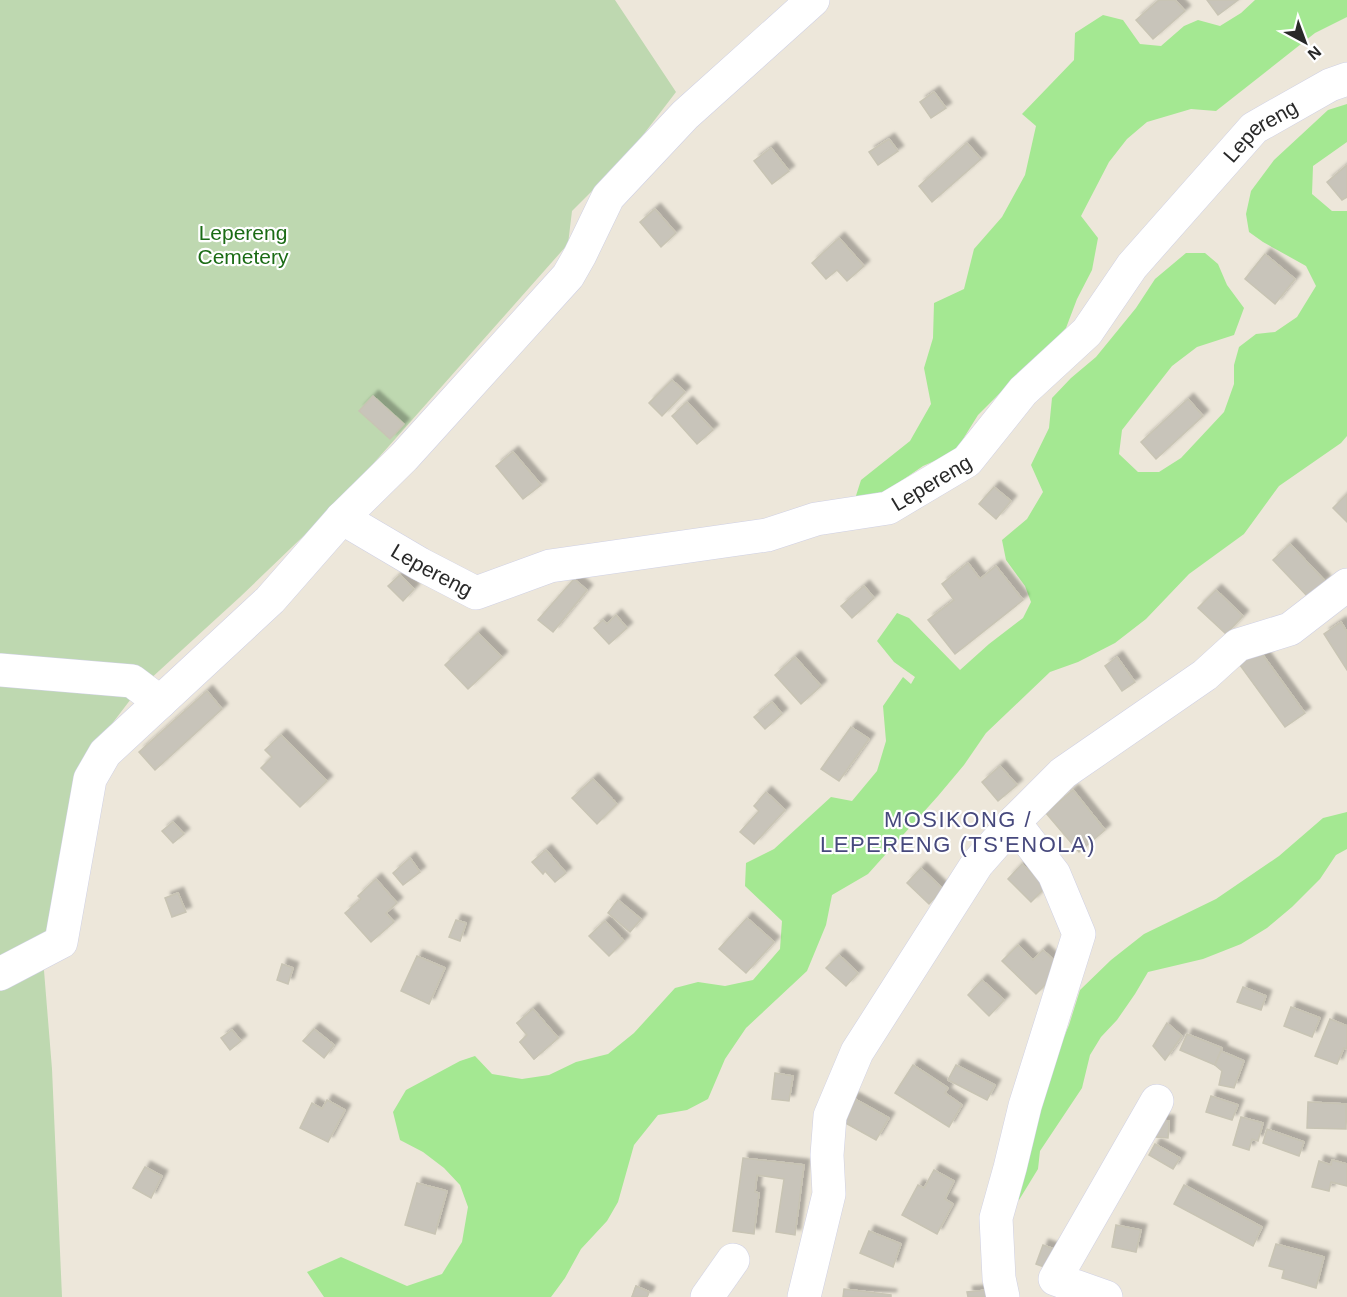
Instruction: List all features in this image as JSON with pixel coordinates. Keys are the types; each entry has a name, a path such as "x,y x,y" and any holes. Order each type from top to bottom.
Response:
{"street":[{"path":"0,975 61,942 90,779 105,753 270,600 342,518 404,457 568,276 608,197 685,115 813,0"},
{"name":"Lepereng","path":"342,518 420,564 476,593 550,566 767,535 816,519 888,508 967,461 1023,391 1087,332 1132,266 1254,128 1330,85 1347,79"},
{"path":"804,1297 829,1194 827,1155 830,1116 856,1052 976,864 1063,773 1204,675 1238,645 1290,629 1347,585"},
{"path":"0,670 132,681 160,702"},
{"path":"1003,1297 999,1278 996,1218 1025,1106 1079,934 1054,874 1014,822"},
{"path":"1106,1297 1055,1279 1157,1101"},
{"path":"707,1297 733,1260"}],"green space":[{"name":"Lepereng Cemetery","path":"0,0 615,0 676,92 627,156 572,211 568,244 341,500 137,691 76,771 75,803 67,873 42,946 52,1069 62,1297 0,1297"},
{"path":"1255,0 1347,0 1347,17 1315,33 1216,111 1191,109 1147,122 1127,139 1109,162 1081,216 1098,238 1092,270 1077,299 1066,328 1029,368 978,415 955,452 923,466 888,490 854,502 861,480 910,441 931,404 924,368 933,338 934,303 964,289 974,249 1002,217 1025,175 1036,126 1022,114 1074,60 1075,33 1103,15 1123,20 1140,44 1161,46 1184,26 1198,20 1220,26 1241,13"},
{"path":"1347,104 1347,142 1313,166 1312,194 1332,211 1347,211 1347,436 1341,443 1279,486 1244,534 1189,574 1146,619 1115,643 1078,662 1050,672 986,733 964,765 868,874 832,895 826,925 807,971 746,1028 725,1059 708,1099 687,1110 658,1115 634,1145 618,1202 607,1221 581,1249 565,1278 551,1297 324,1297 307,1272 341,1257 407,1286 442,1274 462,1242 468,1207 460,1185 444,1168 423,1152 400,1140 393,1112 406,1090 460,1061 475,1056 492,1074 522,1079 549,1075 576,1062 608,1054 634,1033 675,988 698,982 725,986 753,980 780,949 782,921 745,886 746,863 774,849 831,797 852,801 877,771 886,741 883,706 903,677 911,684 915,677 894,662 877,641 897,613 909,618 960,670 1023,618 1031,602 1025,586 1006,560 1002,540 1027,519 1043,492 1031,465 1049,428 1052,398 1096,357 1136,308 1155,279 1186,253 1205,253 1218,264 1227,285 1244,308 1234,335 1197,347 1172,366 1122,430 1119,454 1138,472 1159,472 1181,458 1224,412 1234,384 1234,365 1239,347 1256,334 1275,332 1297,317 1316,286 1306,266 1249,232 1246,214 1251,191 1274,160 1328,110"},
{"path":"1347,812 1347,849 1336,855 1320,879 1267,928 1241,944 1203,959 1148,972 1117,1020 1101,1037 1090,1055 1082,1088 1040,1151 1038,1169 1019,1200 1014,1181 1049,1073 1069,1025 1080,990 1111,960 1144,934 1216,899 1279,856 1323,818"}],"building":[{"path":"1159,0 1175,0 1185,11 1153,39 1136,20"},
{"path":"1207,0 1238,0 1218,15"},
{"path":"934,92 946,108 931,118 920,102"},
{"path":"889,139 898,151 878,165 869,152"},
{"path":"967,143 981,159 932,202 919,186"},
{"path":"771,148 789,171 772,184 754,161"},
{"path":"1347,165 1347,197 1342,200 1327,182"},
{"path":"655,209 676,233 661,247 640,222"},
{"path":"839,238 864,266 847,281 837,270 826,279 812,263"},
{"path":"1265,254 1295,279 1275,304 1245,279"},
{"path":"672,380 685,392 662,416 649,403"},
{"path":"373,396 404,424 390,439 359,411"},
{"path":"1188,399 1203,416 1156,459 1141,442"},
{"path":"687,402 713,430 697,444 672,416"},
{"path":"513,452 541,485 523,499 496,466"},
{"path":"994,487 1011,501 996,519 979,504"},
{"path":"1347,494 1347,522 1333,508"},
{"path":"1290,544 1325,581 1308,597 1273,560"},
{"path":"968,563 980,579 996,566 1023,600 955,654 928,620 954,600 942,584"},
{"path":"400,575 414,589 403,601 388,586"},
{"path":"574,579 587,590 553,632 538,620"},
{"path":"864,586 874,598 852,618 841,606"},
{"path":"1216,590 1243,616 1226,634 1198,608"},
{"path":"616,615 627,628 609,644 594,628 603,620 607,624"},
{"path":"1341,622 1347,632 1347,670 1324,634"},
{"path":"478,633 502,657 468,689 445,665"},
{"path":"1257,647 1305,713 1285,727 1237,661"},
{"path":"795,657 821,686 801,704 775,675"},
{"path":"1117,657 1135,682 1122,691 1105,666"},
{"path":"207,691 222,709 155,770 139,752"},
{"path":"772,702 782,714 765,729 754,717"},
{"path":"851,727 869,739 839,781 821,769"},
{"path":"281,735 327,781 300,807 261,768 272,757 265,750"},
{"path":"1000,766 1017,785 998,801 982,782"},
{"path":"593,779 617,804 597,824 572,798"},
{"path":"1073,790 1105,830 1079,852 1046,813"},
{"path":"766,792 785,810 754,844 740,832 759,811 754,806"},
{"path":"173,822 184,834 173,843 162,831"},
{"path":"546,850 566,873 555,882 545,871 543,874 532,862"},
{"path":"410,858 420,872 403,885 393,873"},
{"path":"1022,864 1046,887 1031,902 1008,879"},
{"path":"921,868 943,889 929,904 907,883"},
{"path":"376,879 397,903 386,913 394,922 371,942 345,913 361,899 358,896"},
{"path":"178,893 186,912 172,917 165,898"},
{"path":"618,900 641,919 630,932 608,913"},
{"path":"747,918 774,942 746,973 719,949"},
{"path":"456,920 466,923 460,941 449,937"},
{"path":"605,921 624,941 609,956 589,936"},
{"path":"1018,945 1033,960 1043,950 1062,968 1036,994 1002,961"},
{"path":"839,955 858,973 846,986 826,968"},
{"path":"417,956 445,968 429,1004 401,991"},
{"path":"282,964 293,968 288,984 277,980"},
{"path":"982,980 1004,1000 989,1016 968,995"},
{"path":"1243,987 1266,996 1261,1010 1237,1002"},
{"path":"1291,1007 1320,1018 1312,1037 1284,1026"},
{"path":"533,1009 558,1038 534,1059 520,1042 527,1035 517,1023"},
{"path":"533,1009 558,1038 534,1059 520,1042 527,1035 517,1023"},
{"path":"1330,1019 1347,1026 1347,1049 1344,1048 1337,1064 1315,1056"},
{"path":"1167,1023 1182,1036 1165,1060 1153,1046"},
{"path":"314,1029 334,1045 324,1058 303,1041"},
{"path":"232,1030 241,1041 230,1050 221,1038"},
{"path":"1187,1034 1222,1048 1215,1065 1180,1050"},
{"path":"1221,1051 1244,1061 1234,1088 1219,1085 1222,1071 1215,1065"},
{"path":"913,1065 948,1088 945,1093 962,1105 949,1127 895,1093"},
{"path":"956,1065 995,1085 987,1100 948,1080"},
{"path":"775,1073 793,1076 789,1101 772,1099"},
{"path":"1211,1096 1238,1105 1232,1120 1206,1112"},
{"path":"853,1098 889,1118 876,1140 840,1120"},
{"path":"327,1100 345,1110 328,1142 300,1128 312,1103 322,1109"},
{"path":"1308,1102 1346,1104 1346,1129 1307,1128"},
{"path":"1241,1117 1263,1123 1258,1141 1252,1139 1249,1150 1233,1145"},
{"path":"1157,1120 1169,1121 1168,1138 1156,1137"},
{"path":"1267,1129 1304,1142 1299,1156 1263,1143"},
{"path":"1155,1144 1180,1158 1173,1169 1149,1155"},
{"path":"743,1158 804,1165 795,1235 776,1232 784,1179 757,1175 755,1192 759,1193 754,1234 733,1231"},
{"path":"1332,1160 1347,1164 1347,1186 1331,1182 1329,1191 1312,1187 1319,1161 1331,1165"},
{"path":"145,1167 162,1176 151,1198 133,1188"},
{"path":"934,1170 954,1181 945,1199 953,1204 937,1234 902,1215 918,1185 924,1188"},
{"path":"417,1183 447,1191 435,1234 405,1225"},
{"path":"1184,1185 1262,1227 1253,1246 1174,1204"},
{"path":"1116,1225 1141,1230 1136,1252 1112,1247"},
{"path":"869,1231 901,1244 893,1267 860,1253"},
{"path":"1276,1244 1324,1257 1316,1288 1282,1278 1284,1270 1269,1266"},
{"path":"1043,1245 1054,1249 1047,1268 1036,1264"},
{"path":"636,1286 649,1292 647,1297 632,1297"},
{"path":"636,1286 649,1292 647,1297 632,1297"},
{"path":"844,1289 891,1295 891,1297 843,1297"},
{"path":"988,1290 988,1297 968,1297 967,1292"}],"district":[{"name":"MOSIKONG / LEPERENG (TS'ENOLA)","path":"958,832"}]}
